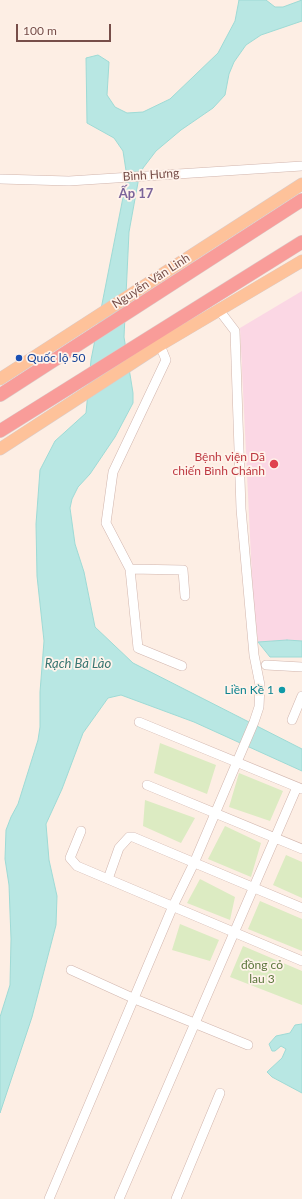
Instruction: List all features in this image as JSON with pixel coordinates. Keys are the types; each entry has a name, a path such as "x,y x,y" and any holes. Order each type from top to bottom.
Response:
{"highway":[{"name":"Nguyễn Văn Linh","path":"0,395 55,351 146,300 302,200"},
{"path":"0,431 76,384 137,352 302,242"}],"main road":[{"name":"Nguyễn Văn Linh","path":"82,335 138,289 302,184"},
{"path":"0,449 84,395 137,352 160,344 302,261"},
{"name":"Nguyễn Văn Linh","path":"0,378 55,351"}],"street":[{"name":"Bình Hưng","path":"0,179 76,180 302,166"},
{"path":"49,1199 135,999 173,906 194,863 215,814 259,707 260,685 254,655 241,509 235,331 219,310"},
{"path":"160,344 166,360 113,472 106,523 130,569 138,648 182,666"},
{"path":"130,569 183,570 184,596"},
{"path":"266,666 302,667"},
{"path":"292,720 302,696"},
{"path":"119,1199 275,838 299,788 139,722"},
{"path":"147,785 302,849"},
{"path":"81,831 70,858 77,866 302,961"},
{"path":"108,879 119,848 129,837 133,837 302,908"},
{"path":"70,970 135,999 248,1045"},
{"path":"176,1199 220,1093"}],"shaded area":[{"name":"Bệnh viện Dã chiến Bình Chánh","path":"302,291 302,641 258,642 253,599 240,328"}],"green space":[{"path":"160,743 216,765 207,794 154,773"},
{"path":"239,773 283,791 270,821 229,807"},
{"path":"145,800 195,818 181,843 143,826"},
{"path":"225,826 261,843 251,877 208,859"},
{"path":"286,855 302,862 302,898 273,885"},
{"path":"200,879 235,897 230,920 187,903"},
{"name":"đồng cỏ lau 3","path":"260,901 302,919 302,951 248,929"},
{"path":"180,924 219,940 210,961 172,950"},
{"name":"đồng cỏ lau 3","path":"243,946 302,971 302,1005 230,977"}],"water":[{"name":"Rạch Bà Lào","path":"239,0 266,0 275,7 283,7 302,0 302,21 261,35 246,45 234,62 229,74 225,95 213,108 181,130 156,151 143,168 139,177 129,232 124,337 133,393 133,403 115,437 90,474 78,487 72,499 70,508 75,544 84,572 95,627 133,663 302,749 302,771 194,722 121,695 108,698 83,733 62,789 46,824 49,860 57,896 56,925 32,1017 0,1113 0,1017 10,985 11,939 9,885 5,859 6,830 18,804 38,740 40,727 40,692 44,641 37,576 36,524 40,470 55,441 86,413 91,360 127,177 123,151 114,138 87,123 86,58 98,55 109,62 107,95 115,107 127,113 143,112 170,99 218,53 235,21"},
{"path":"287,640 302,641 302,657 270,657 258,642"},
{"path":"302,1024 302,1093 272,1077 267,1072 282,1058 286,1049 281,1046 275,1051 272,1051 269,1044 276,1036 290,1033 295,1025"}],"place":[{"name":"Quốc lộ 50","path":"19,358"},
{"name":"Bệnh viện Dã chiến Bình Chánh","path":"274,464"},
{"name":"Liền Kề 1","path":"282,690"}],"district":[{"name":"Ấp 17","path":"136,194"}]}
